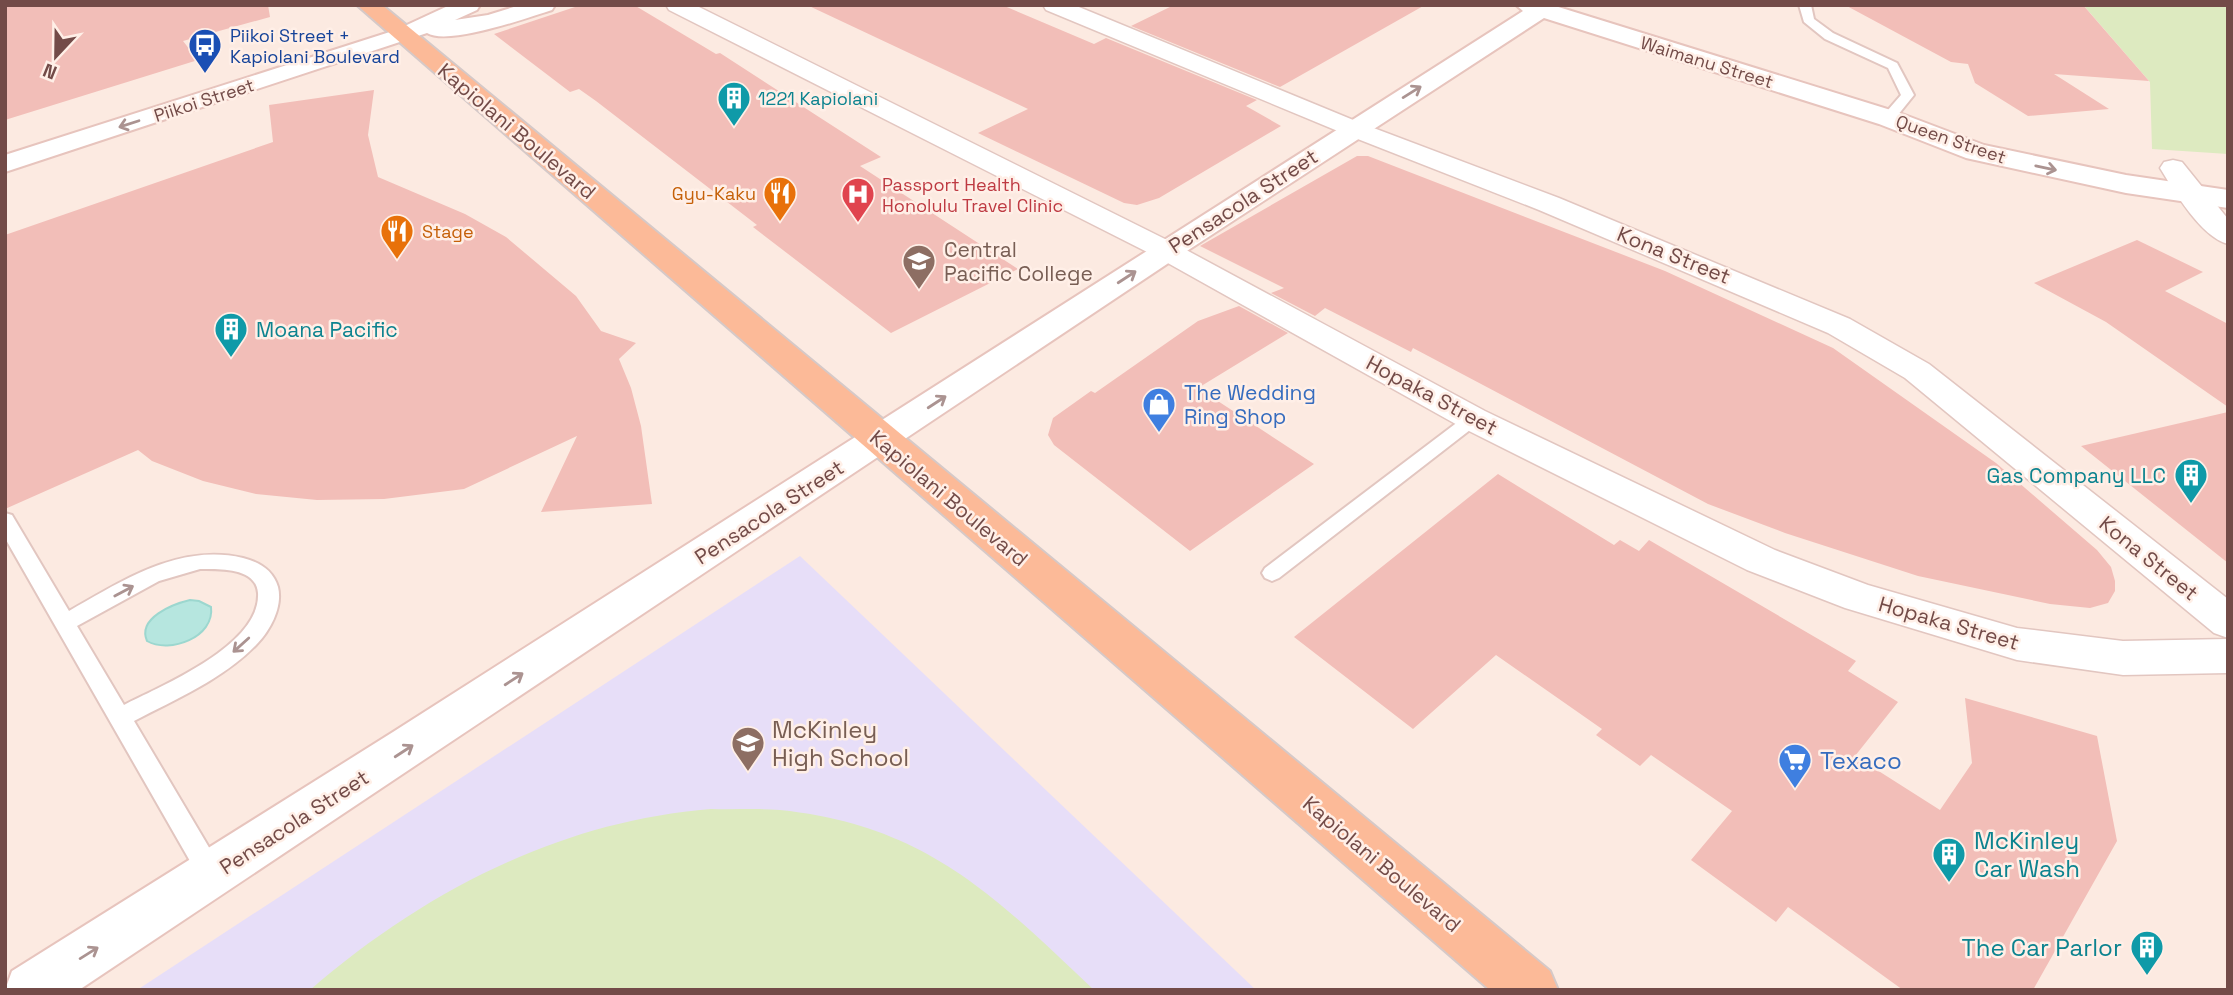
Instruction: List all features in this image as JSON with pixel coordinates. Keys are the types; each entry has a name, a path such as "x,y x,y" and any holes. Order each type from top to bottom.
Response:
{"main road":[{"name":"Kapiolani Boulevard","path":"369,5 1531,990"}],"street":[{"name":"Piikoi Street","path":"5,164 404,36 469,5"},
{"name":"Piikoi Street","path":"404,36 491,22 544,5"},
{"name":"Hopaka Street","path":"677,5 1167,251 1473,419 1760,560 1913,614 2017,644 2123,658 2228,656"},
{"name":"Kona Street","path":"1054,5 1354,129 1549,204 1839,326 1917,371 2228,622"},
{"name":"Pensacola Street","path":"31,990 880,440 1534,8"},
{"name":"Waimanu Street","path":"1534,8 1888,118"},
{"name":"Queen Street","path":"1888,118 2173,167 2228,173"},
{"name":"Queen Street","path":"1888,118 1976,152 2050,169 2228,199"},
{"path":"2173,167 2189,194 2209,219 2228,235"}],"lane":[{"path":"1805,5 1808,20 1829,36 1893,66 1908,95 1888,118"},
{"path":"1272,573 1473,419"},
{"path":"5,520 212,875"},
{"path":"64,623 149,578 179,566 209,561 235,562 255,570 267,583 270,600 262,622 245,643 219,663 120,718"}],"shaded area":[{"name":"McKinley High School","path":"800,556 1256,990 137,990"}],"green space":[{"path":"2228,5 2228,154 2152,149 2150,82 2085,7"},
{"path":"711,809 780,810 831,818 876,831 917,848 989,895 1094,990 310,990 399,922 496,867 601,829 655,816"}],"water":[{"path":"190,600 211,607 206,627 199,634 178,644 157,645 147,641 147,625 158,613"}],"building":[{"path":"5,5 268,5 270,17 183,41 198,60 5,120"},
{"path":"581,5 634,5 716,54 720,53 881,157 860,166 1018,269 891,333 596,101 579,89 570,92 494,34"},
{"path":"807,5 1002,5 1094,44 1106,38 1257,100 1246,106 1281,126 1159,198 1137,205 1124,203 978,133 1028,109"},
{"path":"1174,5 1425,5 1280,87 1131,26"},
{"path":"1845,5 2083,5 2149,81 2054,74 2109,109 2028,116 1975,83 1968,64 1951,62"},
{"name":"Moana Pacific","path":"374,90 368,135 378,177 465,214 506,237 576,296 601,331 636,343 619,359 631,388 641,426 652,504 541,512 577,436 464,489 384,499 317,500 256,494 203,481 152,461 138,450 5,509 5,235 273,142 269,105"},
{"path":"1357,156 1368,156 1665,271 1833,348 1996,463 2097,550 2111,567 2115,581 2115,591 2108,603 2090,608 2050,604 1918,576 1785,533 1708,504 1413,348 1411,352 1325,308 1315,316 1271,293 1284,288 1200,246"},
{"path":"2137,240 2203,272 2165,291 2228,324 2228,407 2106,322 2034,283"},
{"name":"The Wedding Ring Shop","path":"1239,306 1288,333 1198,388 1314,464 1190,551 1054,445 1048,435 1053,418 1091,391 1095,393 1198,321"},
{"name":"Gas Company LLC","path":"2228,412 2228,563 2081,446"},
{"path":"1498,474 1614,545 1620,540 1639,551 1649,540 1856,661 1848,671 1898,702 1855,756 1940,810 1972,763 1965,698 2097,736 2117,841 2033,990 1903,990 1788,907 1776,922 1691,860 1732,811 1651,755 1640,766 1596,735 1602,729 1496,655 1413,729 1294,637"}],"place":[{"name":"Piikoi Street + Kapiolani Boulevard","path":"205,75"},
{"name":"1221 Kapiolani","path":"734,128"},
{"name":"Gyu-Kaku","path":"780,223"},
{"name":"Passport Health Honolulu Travel Clinic","path":"858,224"},
{"name":"Stage","path":"397,261"},
{"name":"Central Pacific College","path":"919,291"},
{"name":"Moana Pacific","path":"231,359"},
{"name":"The Wedding Ring Shop","path":"1159,434"},
{"name":"Gas Company LLC","path":"2191,505"},
{"name":"McKinley High School","path":"748,773"},
{"name":"Texaco","path":"1795,790"},
{"name":"McKinley Car Wash","path":"1949,884"},
{"name":"The Car Parlor","path":"2147,977"}]}
